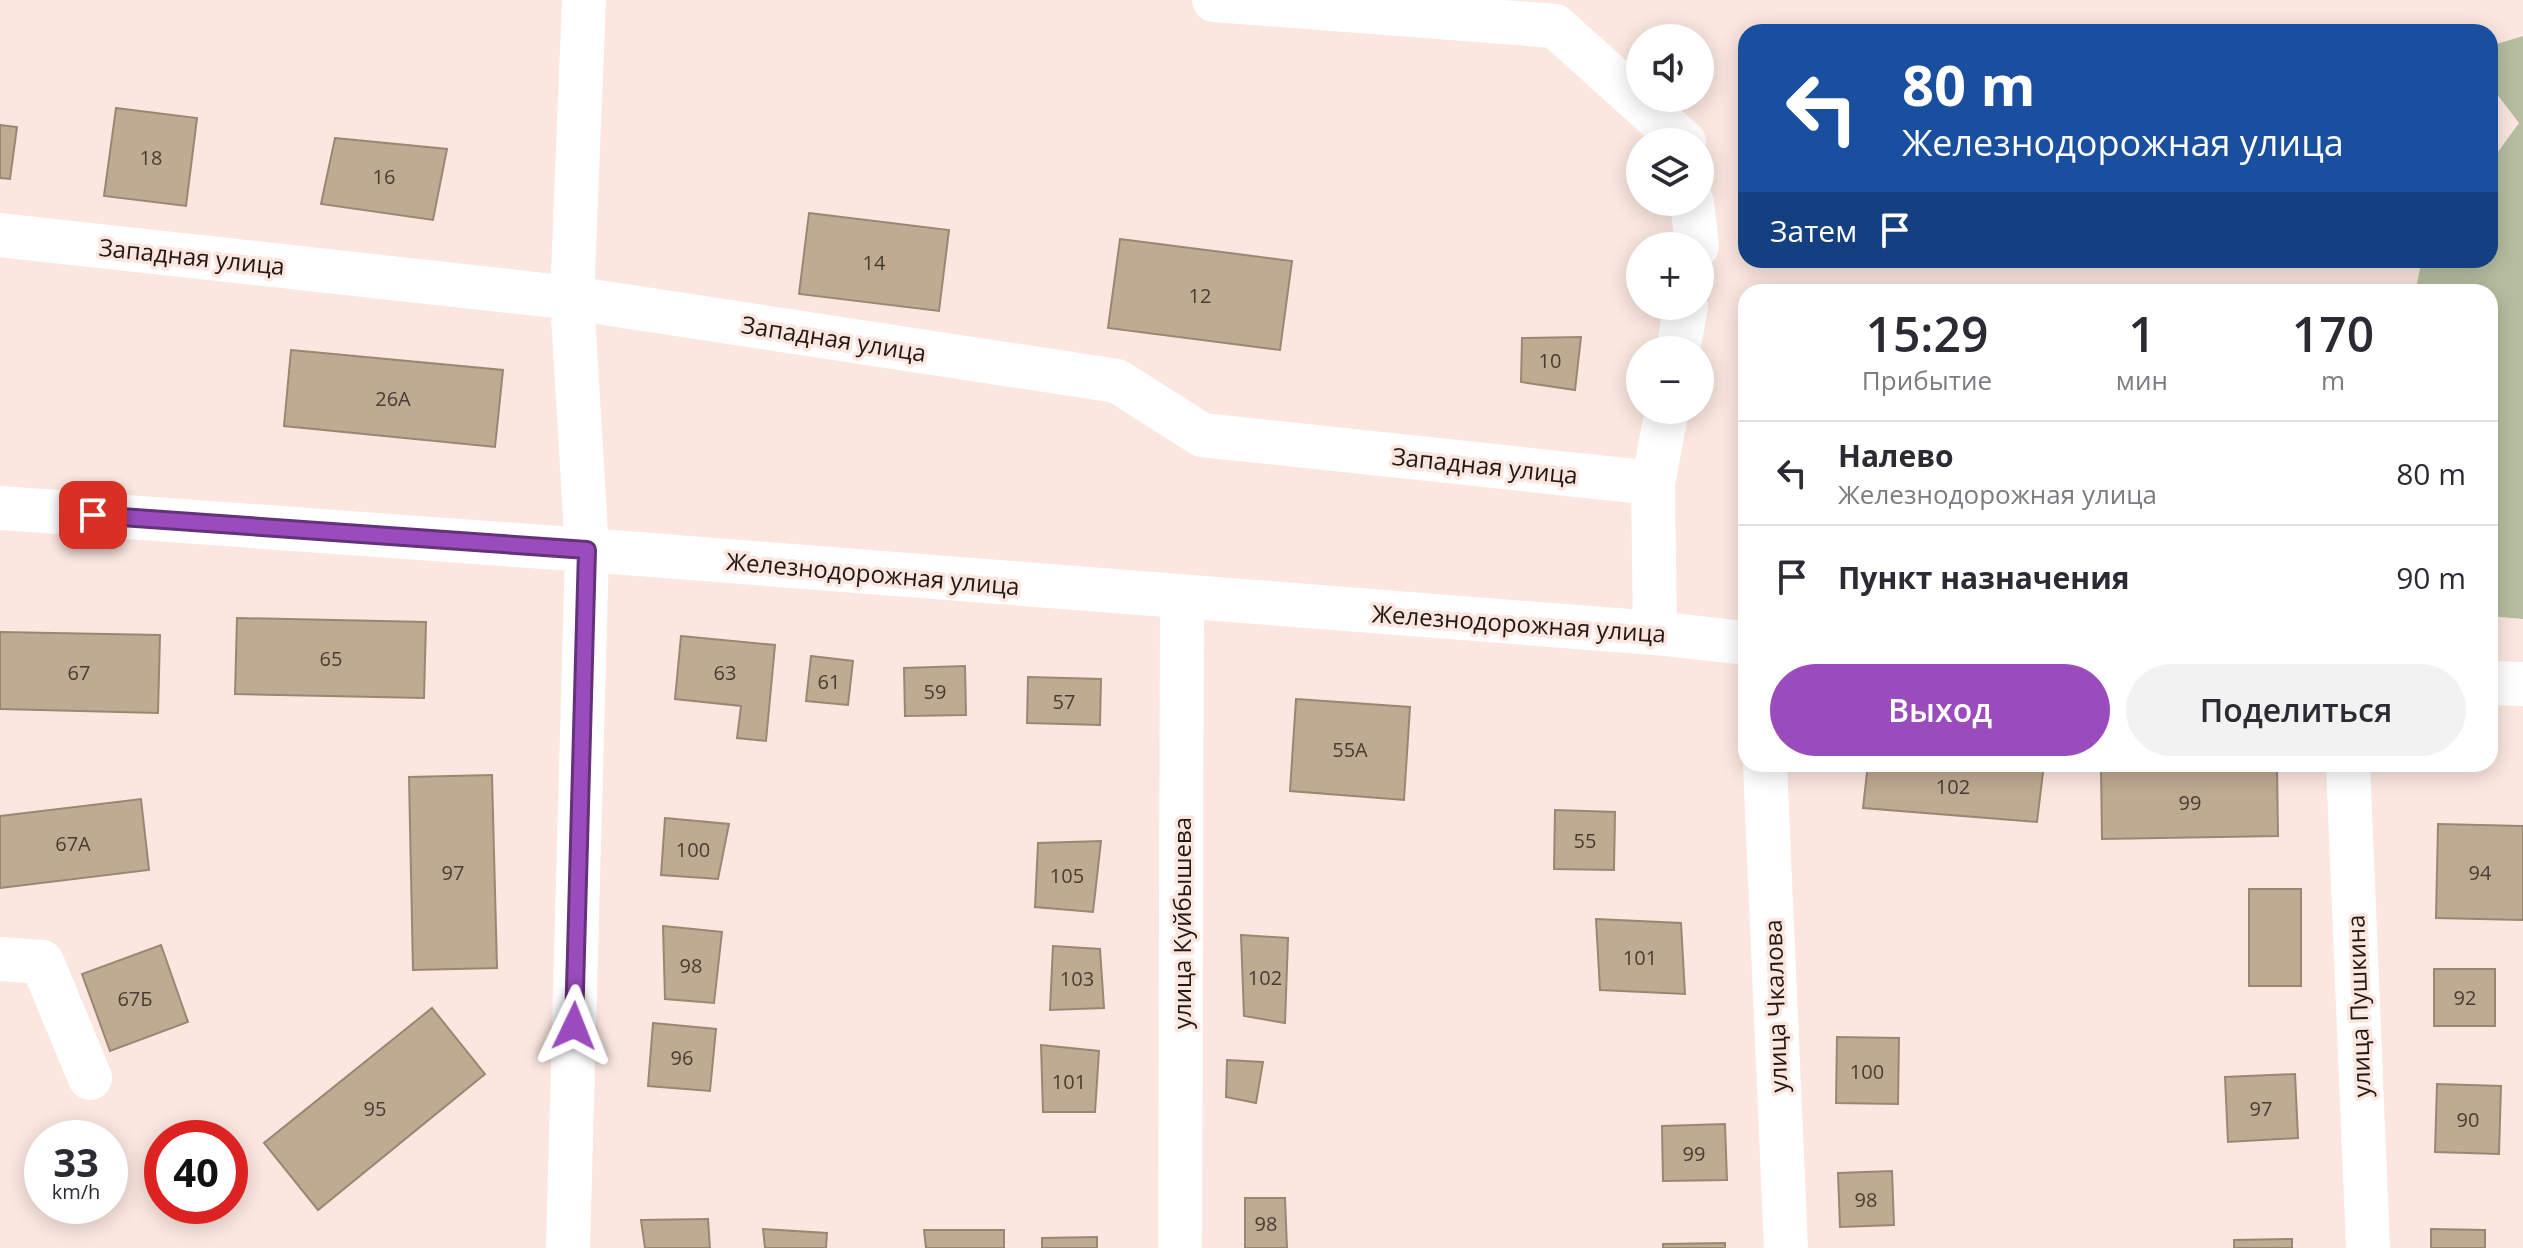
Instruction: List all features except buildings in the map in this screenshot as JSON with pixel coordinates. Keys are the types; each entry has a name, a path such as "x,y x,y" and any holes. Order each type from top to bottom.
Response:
{"street":[{"path":"568,1248 587,550 572,298 584,0"},
{"path":"1214,0 1555,26 1668,128"},
{"name":"Западная улица","path":"0,235 572,298 1117,381 1202,435 1653,483"},
{"path":"1655,633 1653,483 1664,424"},
{"name":"Железнодорожная улица","path":"0,508 587,550 1655,633 1738,642"},
{"name":"улица Куйбышева","path":"1180,1248 1182,598"},
{"path":"2498,683 2523,684"},
{"name":"улица Чкалова","path":"1765,772 1786,1248"},
{"name":"улица Пушкина","path":"2348,772 2368,1248"},
{"path":"0,959 42,962 90,1078"}],"green space":[{"path":"2523,36 2523,619 2498,617 2498,284 2417,284 2420,268 2498,268 2498,152 2519,123 2498,95 2498,44"}],"route":[{"path":"93,515 587,550 574,1026"}]}
